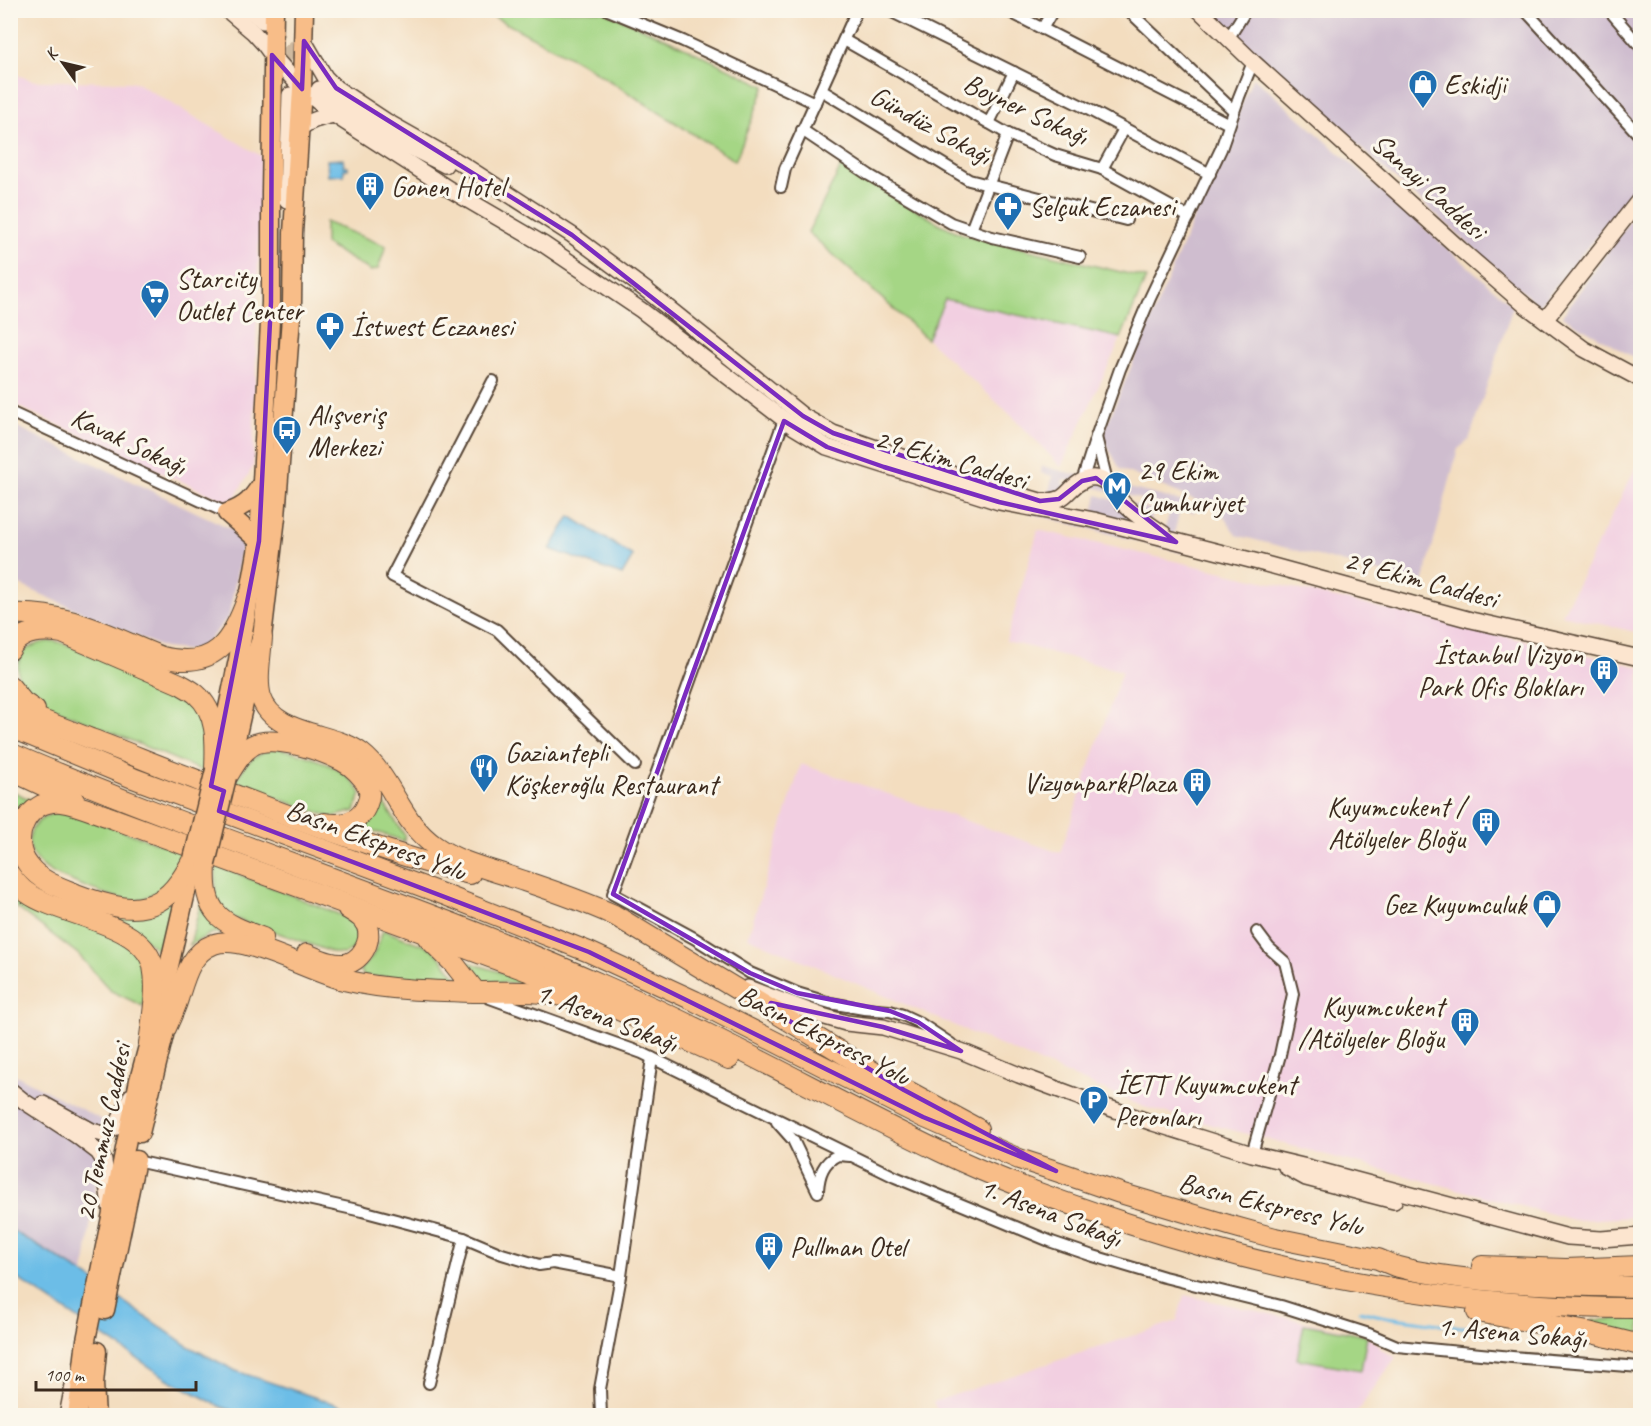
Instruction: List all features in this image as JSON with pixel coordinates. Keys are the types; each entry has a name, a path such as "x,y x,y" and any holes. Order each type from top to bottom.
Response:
{"highway":[{"path":"10,614 52,616 74,621 162,657 178,661 192,661 205,658 217,651 228,640 239,622 248,597"},
{"path":"10,650 21,637 33,633 48,631 62,633 180,684 197,695 208,709 213,721 221,773 254,745 265,741 280,741 342,761 354,769 369,788 369,798 360,816 339,825 279,812"},
{"path":"262,638 259,682 264,705 271,714 292,726 334,740 359,752 381,774 419,833 435,846 474,865 614,915 904,1090 1056,1170"},
{"path":"10,686 31,708 88,737"},
{"path":"10,707 279,812 429,864 552,891"},
{"name":"Basın Ekspress Yolu","path":"10,727 133,778 589,952 695,1001 932,1121 1019,1159 1120,1193 1232,1226 1275,1238 1378,1259 1411,1270 1574,1286 1641,1287"},
{"name":"Basın Ekspress Yolu","path":"10,753 199,829 463,927 609,987 720,1040 941,1152 1047,1196 1158,1234 1269,1264 1336,1279 1487,1301 1579,1308 1641,1308"},
{"path":"10,770 109,817"},
{"path":"200,861 172,892 146,907 117,908 53,884 34,872 27,865 22,854 19,842 20,830 26,818 35,808 61,802 109,817 547,978 617,1008 632,1017"},
{"path":"200,861 207,896 218,916 226,923 327,962 350,963 360,956 366,947 368,931 365,922 358,915 327,898"},
{"path":"10,875 19,886 35,897 116,929 141,944 151,959 154,981 149,1044"},
{"path":"422,933 454,964 476,992"},
{"path":"166,1028 190,965 200,952 214,944 224,942 245,944 317,972 352,982 424,990 522,991 556,994 632,1017 711,1050 870,1124 941,1152"},
{"path":"1378,1259 1408,1258 1492,1267 1526,1268 1641,1266"},
{"path":"1336,1279 1347,1287 1371,1296 1511,1317 1641,1344"}],"main road":[{"path":"227,10 253,32 304,91 339,106 491,190 533,210"},
{"path":"221,773 248,597 259,541 271,302 272,56 268,16 249,10"},
{"path":"289,356 285,308 285,264 304,91 304,10"},
{"name":"Sanayi Caddesi","path":"1199,10 1253,62 1526,306 1584,349 1641,379"},
{"name":"29 Ekim Caddesi","path":"304,40 325,77 336,88 386,121 462,164 604,258 803,416 833,433 963,478 1040,501 1059,499 1079,483"},
{"path":"77,1416 113,1245 136,1161 139,1138 200,879 200,861 221,773 262,638 276,517 289,356 293,233 299,129 304,91"},
{"name":"29 Ekim Caddesi","path":"304,91 334,115 449,189 543,244 633,304 784,420 827,447 999,502 1089,519 1471,620 1641,658"},
{"path":"299,129 316,118 334,115"},
{"path":"1545,320 1641,199"},
{"path":"1110,488 1113,504 1106,515 1089,519 1076,511 1073,505 1073,491 1079,483 1096,478 1103,480 1110,488 1124,504 1176,542"},
{"path":"259,541 227,513 241,508 251,500 263,482"},
{"name":"20 Temmuz Caddesi","path":"113,1245 112,1215 139,1080 200,861"},
{"path":"706,971 822,1016 846,1023 883,1027 961,1051 1092,1102 1252,1154 1568,1237 1601,1239 1641,1236"},
{"path":"10,1089 26,1094 92,1131 103,1134 116,1127 139,1080"},
{"path":"10,1089 25,1102 98,1152 104,1161 112,1215"},
{"path":"1276,1160 1306,1178 1561,1244 1599,1248 1641,1246"},
{"path":"67,1416 78,1361 92,1343"},
{"path":"92,1343 96,1416"}],"street":[{"path":"608,10 682,40 815,103"},
{"path":"781,188 784,169 857,10"},
{"path":"888,10 1014,72 1210,174"},
{"path":"1006,10 1229,124"},
{"path":"1042,29 1053,10"},
{"path":"1128,10 1234,111"},
{"path":"1228,39 1245,10"},
{"path":"1525,10 1641,136"},
{"path":"1609,10 1641,46"},
{"name":"Boyner Sokağı","path":"844,40 1008,134 1055,155 1102,169 1189,218"},
{"path":"1079,483 1120,369 1150,298 1221,149 1253,62"},
{"path":"989,123 1014,72"},
{"name":"Gündüz Sokağı","path":"821,90 969,180 1126,220"},
{"path":"1102,169 1124,129"},
{"path":"802,130 869,175 951,223 992,237 1080,258"},
{"path":"971,230 1008,134"},
{"path":"493,381 392,576 497,630 635,765"},
{"name":"Kavak Sokağı","path":"10,412 227,513"},
{"path":"784,420 613,894 694,938 750,973 797,993 830,1003 890,1011 903,1015 918,1022 961,1051"},
{"path":"1096,437 1110,488"},
{"path":"1252,1154 1280,1055 1293,994 1285,962 1269,948 1257,932"},
{"name":"1. Asena Sokağı","path":"476,992 652,1058 896,1177 1052,1242 1090,1255 1164,1277 1281,1306 1369,1334 1397,1346 1512,1358 1641,1367"},
{"path":"601,1416 600,1389 621,1276 652,1058"},
{"path":"771,1115 793,1140 818,1192 819,1179 826,1163 838,1155 857,1157"},
{"path":"136,1161 362,1210 464,1238 539,1266 553,1263 621,1276"},
{"path":"429,1383 464,1238"}],"highlighted area":[{"path":"304,41 336,88 572,235 803,416 833,433 1040,501 1059,499 1082,481 1096,478 1176,542 999,502 884,467 827,447 784,421 613,894 750,973 797,993 890,1011 918,1022 961,1051 883,1027 771,1003 768,1008 904,1090 1056,1171 923,1117 589,952 219,811 224,791 211,786 259,541 271,302 272,55 302,89"}],"shaded area":[{"path":"1212,11 1640,11 1640,183 1539,306 1381,166"},
{"path":"11,73 35,81 135,82 261,156 253,467 231,504 11,403"},
{"path":"1253,77 1513,306 1469,440 1458,449 1423,583 1236,535 1220,510 1120,469 1102,436"},
{"path":"1640,206 1640,361 1562,316"},
{"path":"945,299 1121,338 1061,467 1013,417 927,339"},
{"path":"11,424 244,535 229,616 209,640 196,651 164,648 11,581"},
{"path":"1640,459 1640,633 1562,615"},
{"path":"1042,466 1196,505 1194,513 1180,510 1172,542 1185,545 1183,553 1030,513 1044,508 1053,476 1041,473","holes":["1063,479 1116,493 1114,500 1097,495 1093,513 1054,511 1066,485 1062,484","1126,495 1171,507 1162,539 1149,527 1154,510 1124,502"]},
{"path":"1038,530 1640,667 1640,1217 1574,1220 1144,1107 748,937 801,764 1060,853 1122,671 1006,641"},
{"path":"10,1072 104,1121 84,1274 11,1229"},
{"path":"1184,1295 1366,1335 1382,1350 1396,1357 1355,1415 940,1416 933,1402 1177,1321"}],"green space":[{"path":"483,11 603,11 765,86 735,161 585,65"},
{"path":"842,165 938,223 962,234 1146,278 1121,338 945,299 927,339 808,232"},
{"path":"325,222 386,246 378,269 371,271 325,244"},
{"path":"55,641 171,690 191,702 202,716 210,738 205,772 49,706 25,690 19,683 18,674 18,666 23,653 40,643"},
{"path":"274,748 324,762 346,776 361,794 355,811 331,817 236,784 242,770 250,761"},
{"path":"10,790 33,801 15,822 11,821"},
{"path":"380,797 405,836 404,841 364,828 375,814"},
{"path":"62,812 72,813 185,853 180,867 165,887 139,900 118,898 57,875 37,860 29,844 33,828 38,822 44,817"},
{"path":"216,865 348,918 358,930 358,946 344,954 334,953 234,918 215,901"},
{"path":"10,882 136,948 146,977 143,1006 111,991 78,954 11,903"},
{"path":"178,893 160,952 124,922 97,914"},
{"path":"201,902 232,932 212,933 190,945"},
{"path":"383,930 433,949 461,982 364,976 359,970 371,958"},
{"path":"458,959 529,981 528,983 478,982"},
{"path":"1640,1318 1640,1336 1592,1324 1593,1320"},
{"path":"1304,1324 1367,1336 1361,1370 1297,1359"}],"water":[{"path":"343,159 344,166 348,166 348,169 344,169 344,175 328,176 327,160"},
{"path":"570,516 633,556 622,575 550,549"},
{"path":"10,1229 84,1274 188,1346 236,1371 368,1415 246,1415 221,1407 168,1379 11,1274"}],"waterway":[{"path":"1359,1311 1386,1317 1500,1332"}],"tunnel":[{"path":"270,29 295,56 319,89"}],"place":[{"name":"Eskidji","path":"1423,110"},
{"name":"Gonen Hotel","path":"370,212"},
{"name":"Selçuk Eczanesi","path":"1008,232"},
{"name":"Starcity Outlet Center","path":"155,320"},
{"name":"İstwest Eczanesi","path":"330,352"},
{"name":"Alışveriş Merkezi","path":"287,456"},
{"name":"29 Ekim Cumhuriyet","path":"1117,512"},
{"name":"İstanbul Vizyon Park Ofis Blokları","path":"1604,696"},
{"name":"Gaziantepli Köşkeroğlu Restaurant","path":"484,794"},
{"name":"VizyonparkPlaza","path":"1197,808"},
{"name":"Kuyumcukent / Atölyeler Bloğu","path":"1486,848"},
{"name":"Gez Kuyumculuk","path":"1547,930"},
{"name":"Kuyumcukent /Atölyeler Bloğu","path":"1465,1048"},
{"name":"İETT Kuyumcukent Peronları","path":"1094,1126"},
{"name":"Pullman Otel","path":"769,1272"}]}
